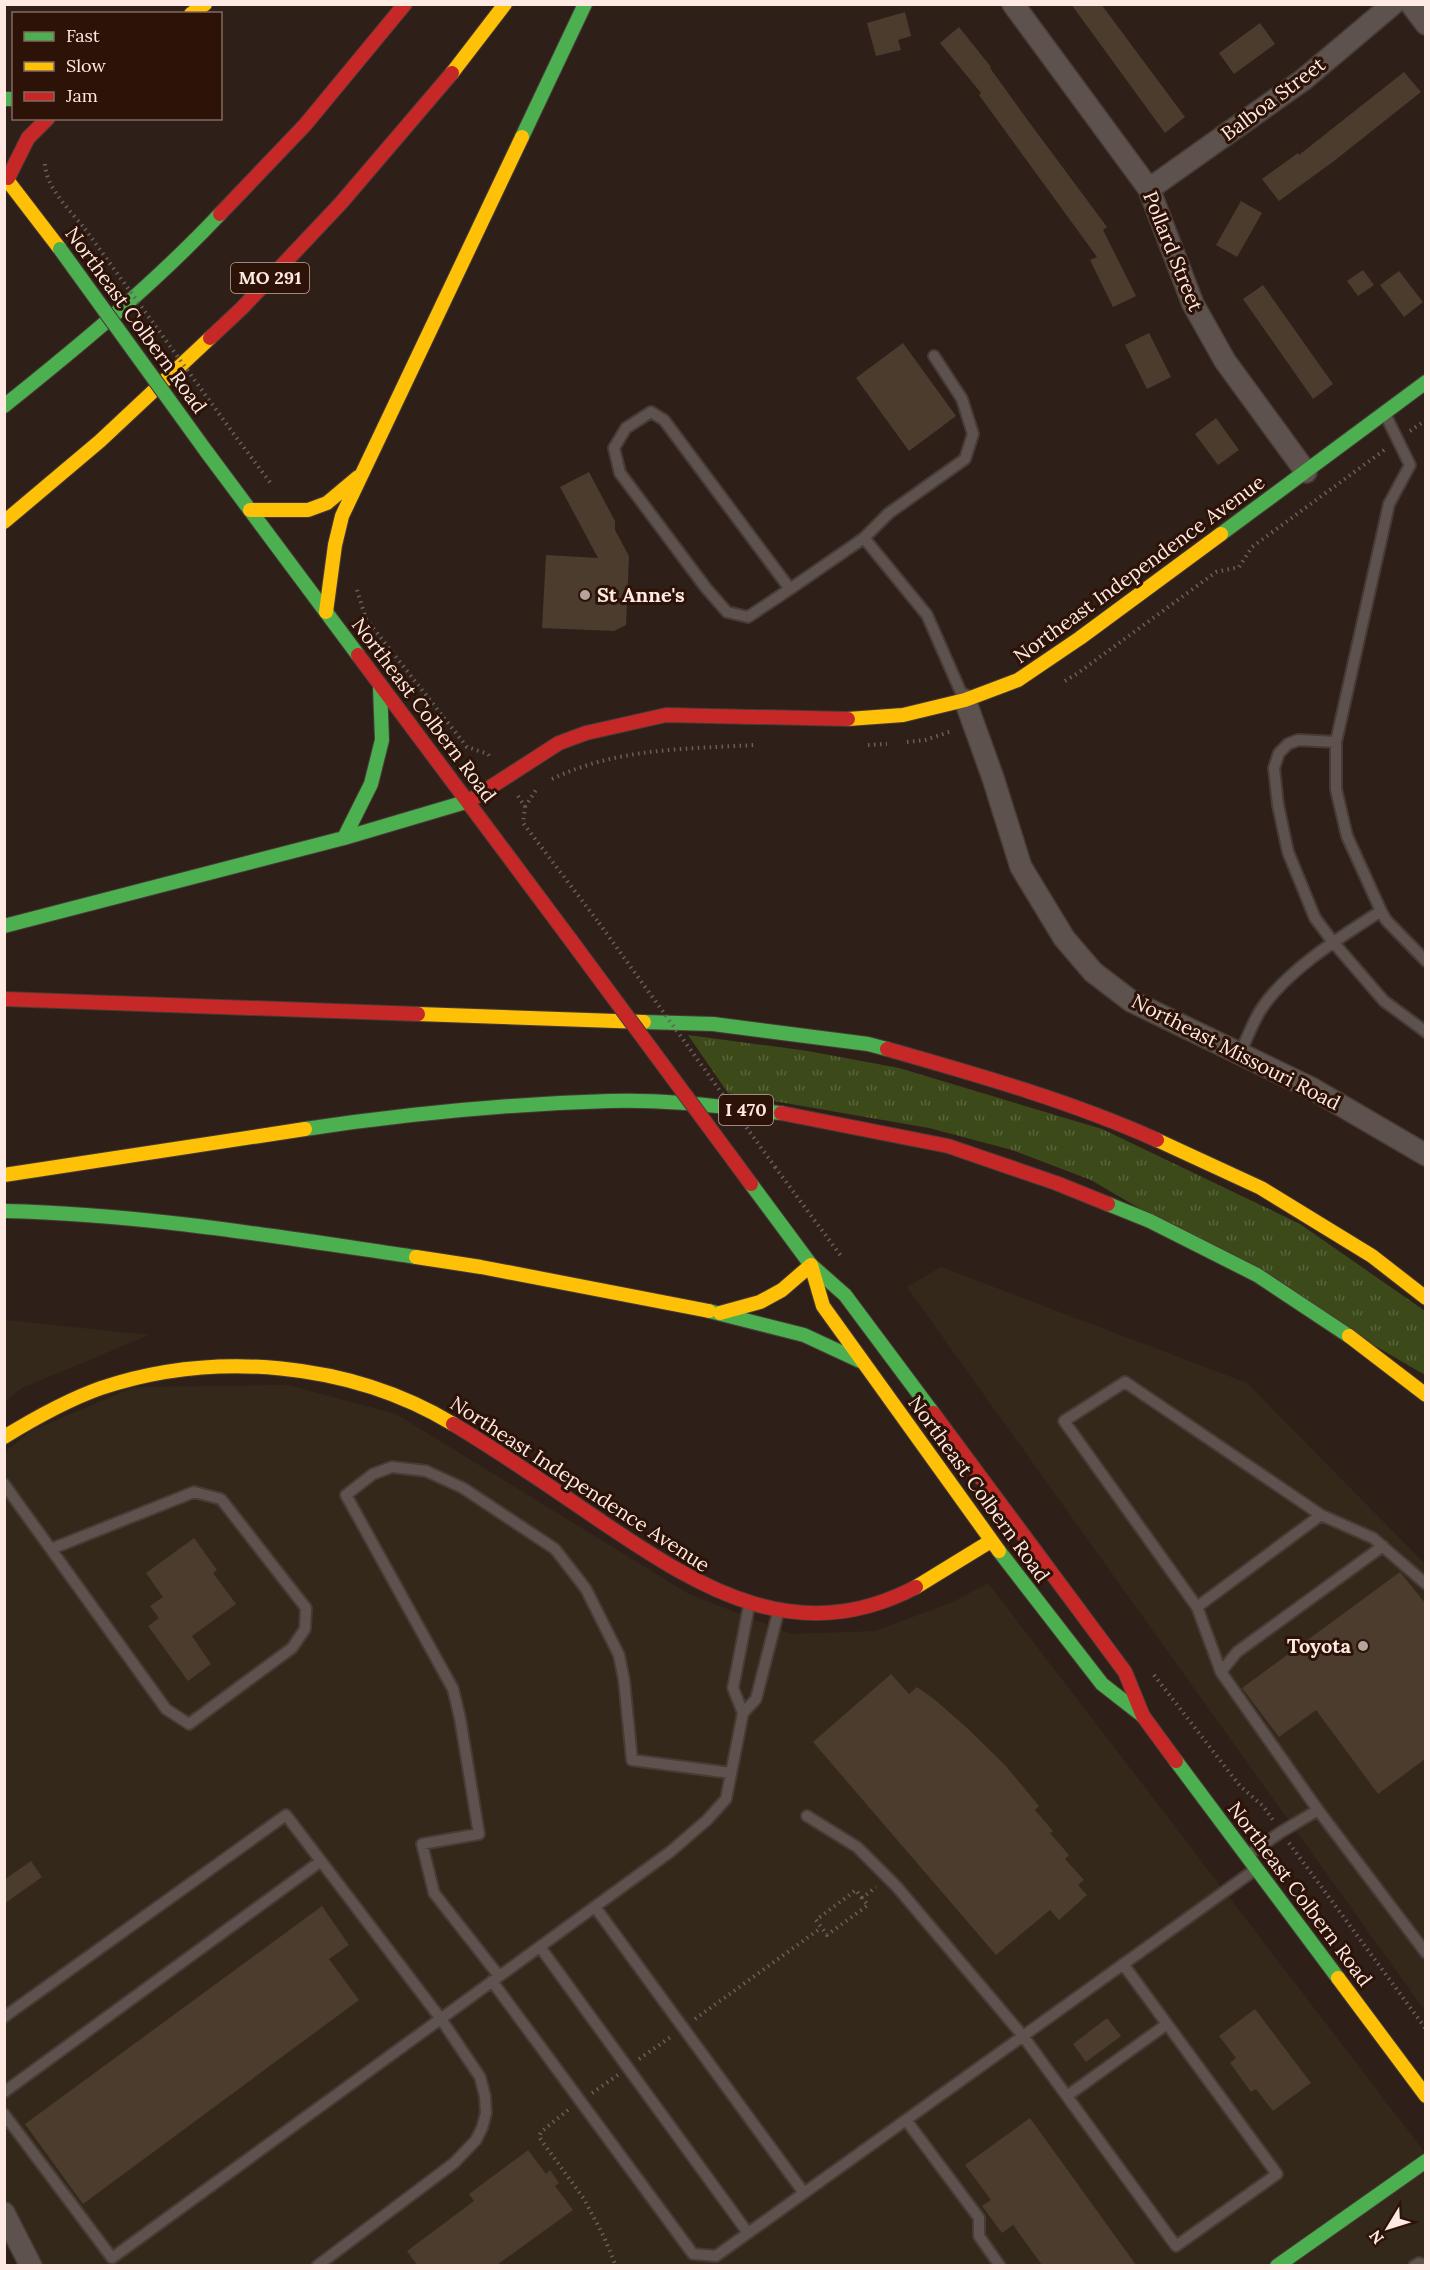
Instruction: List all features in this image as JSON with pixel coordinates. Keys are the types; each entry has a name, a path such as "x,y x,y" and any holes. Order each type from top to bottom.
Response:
{"main road":[{"path":"4,406 75,349 192,244 305,125 405,4"},
{"name":"MO 291","path":"4,522 100,441 242,308 356,185 448,78 505,4"},
{"path":"326,612 335,545 340,526 362,473 585,4"},
{"path":"6,172 28,138 46,120"},
{"name":"Northeast Colbern Road","path":"6,172 206,451 380,687 469,801 811,1265 845,1295 1125,1672 1143,1716 1425,2096"},
{"name":"Northeast Independence Avenue","path":"4,926 344,838 469,801 568,740 586,733 666,715 842,720 903,715 965,700 1018,680 1080,638 1425,382"},
{"path":"250,510 308,510 327,503 362,473"},
{"path":"344,838 371,784 382,740 380,687"},
{"path":"4,999 713,1024 868,1044 994,1080 1137,1131 1261,1188 1372,1256 1425,1298"},
{"name":"I 470","path":"4,1175 351,1122 454,1111 610,1101 702,1104 795,1115 948,1146 1056,1183 1150,1221 1257,1275 1363,1345 1425,1395"},
{"path":"4,1211 54,1212 189,1224 482,1267 720,1313 804,1335 860,1361"},
{"path":"720,1313 760,1302 782,1290 811,1265"},
{"name":"Northeast Colbern Road","path":"811,1265 823,1306 860,1361 992,1541 1102,1684 1143,1716"},
{"name":"Northeast Independence Avenue","path":"4,1437 83,1395 135,1379 186,1370 244,1365 303,1370 411,1402 460,1427 663,1563 711,1591 749,1605 778,1611 819,1614 857,1610 902,1595 992,1541"},
{"path":"1277,2265 1425,2161"}],"street":[{"name":"Pollard Street","path":"1013,4 1149,189 1198,313 1225,361 1306,472"},
{"name":"Balboa Street","path":"1149,189 1303,80 1393,4"},
{"path":"1411,4 1425,24"},
{"name":"Northeast Missouri Road","path":"965,700 1022,867 1064,938 1093,972 1131,1001 1313,1089 1425,1155"},
{"path":"4,2213 31,2265"}],"lane":[{"path":"790,589 664,420 651,412 626,428 614,448 620,473 726,612 748,617 790,589 864,537 889,513 965,459 973,434 962,399 934,356"},
{"path":"1384,413 1410,465 1389,504 1336,742 1336,789 1347,836 1381,911 1386,920 1425,961"},
{"path":"864,537 927,615 965,700"},
{"path":"1336,742 1298,740 1288,744 1279,753 1274,768 1278,805 1288,852 1315,918 1332,942 1384,1001 1425,1032"},
{"path":"1240,1053 1261,1010 1285,981 1332,942 1381,911"},
{"path":"1425,1584 1373,1538 1321,1515 1125,1382 1064,1421 1197,1607 1221,1672 1318,1810 1425,1953"},
{"path":"731,1773 632,1760 624,1680 619,1655 586,1589 555,1549 463,1488 426,1471 392,1467 373,1474 346,1495 453,1689 460,1718 479,1834 422,1844 434,1893 693,2254 716,2256 1257,1868"},
{"path":"4,1484 166,1709 189,1724 292,1648 305,1629 306,1608 221,1500 194,1492 51,1549"},
{"path":"1197,1607 1321,1515"},
{"path":"1221,1672 1237,1652 1383,1546"},
{"path":"743,1713 733,1688 749,1605"},
{"path":"4,2114 112,2258 670,1852 707,1820 726,1799 743,1713 756,1699 778,1611"},
{"path":"1247,1855 1318,1810"},
{"path":"4,2017 286,1815 441,2019 480,2077 485,2096 486,2113 479,2134 469,2149 454,2163 317,2265"},
{"path":"807,1816 857,1847 897,1887 1023,2036 1176,2246 1277,2174 1123,1965"},
{"path":"4,2092 321,1861"},
{"path":"595,1907 804,2193"},
{"path":"540,1947 748,2233"},
{"path":"1066,2096 1167,2024"},
{"path":"906,2120 979,2218 979,2236 1000,2265"},
{"path":"1414,2265 1419,2263 1425,2265"}],"path":[{"path":"28,138 45,154 45,171 53,188 85,228 274,488"},
{"path":"1059,684 1078,673 1216,572 1239,567 1252,548 1425,420"},
{"path":"356,588 366,619 467,747 488,754 525,807"},
{"path":"904,742 925,740 973,723"},
{"path":"860,745 893,743"},
{"path":"550,780 578,766 641,752 757,744"},
{"path":"540,785 531,794 525,807 523,823 775,1167"},
{"path":"862,1898 876,1887"},
{"path":"856,1890 868,1905 827,1935 821,1928 816,1920 856,1890"},
{"path":"689,2024 821,1928"},
{"path":"636,2062 672,2035"},
{"path":"586,2097 618,2075"},
{"path":"568,2110 541,2132 539,2138 588,2205 616,2265"}],"shaded area":[{"path":"941,1267 1247,1383 1425,1564 1425,2011 907,1287"},
{"path":"5,1320 149,1335 22,1388 5,1401"},
{"path":"288,1385 396,1414 689,1594 791,1634 875,1631 953,1602 988,1583 1426,2154 1425,2266 30,2266 5,2214 5,1452 31,1431 134,1387"}],"green space":[{"path":"688,1035 808,1051 899,1068 1102,1129 1300,1224 1425,1311 1425,1375 1091,1180 1012,1150 929,1128 728,1093"}],"building":[{"path":"1071,4 1101,4 1185,117 1165,133"},
{"path":"905,12 911,36 898,40 901,50 876,56 867,23"},
{"path":"1260,23 1275,44 1234,74 1219,53"},
{"path":"959,27 991,67 1107,227 1103,230 1136,296 1113,307 1090,260 1097,257 979,95 981,93 940,43"},
{"path":"1404,72 1421,92 1279,201 1262,179 1298,153 1299,155"},
{"path":"1241,201 1262,213 1237,257 1216,245"},
{"path":"1363,270 1374,285 1358,296 1347,281"},
{"path":"1399,271 1423,302 1404,317 1380,285"},
{"path":"1263,285 1333,384 1313,399 1243,299"},
{"path":"1149,333 1171,377 1147,389 1125,345"},
{"path":"903,343 956,416 909,451 856,378"},
{"path":"1216,418 1239,450 1218,465 1195,434"},
{"path":"589,472 615,521 615,530 629,556 626,625 614,631 542,628 546,555 598,558 560,487"},
{"path":"194,1538 217,1570 213,1573 236,1604 192,1636 211,1664 188,1681 148,1626 159,1618 150,1606 163,1597 146,1573"},
{"name":"Toyota","path":"1400,1572 1425,1603 1425,1759 1378,1794 1316,1710 1279,1737 1242,1688"},
{"path":"891,1674 909,1694 917,1687 934,1699 1005,1765 1039,1806 1035,1810 1053,1831 1050,1833 1069,1855 1065,1859 1084,1880 1078,1885 1087,1895 1059,1920 1050,1910 996,1955 813,1742"},
{"path":"31,1861 42,1877 4,1904 4,1880"},
{"path":"322,1906 349,1945 329,1959 359,2000 83,2204 25,2124"},
{"path":"1255,2009 1311,2083 1273,2111 1256,2089 1251,2092 1230,2063 1236,2058 1219,2036"},
{"path":"1107,2018 1121,2036 1086,2062 1073,2044"},
{"path":"1030,2118 1136,2265 1042,2265 1013,2225 1002,2233 982,2206 991,2200 965,2165"},
{"path":"528,2150 546,2174 550,2170 559,2183 555,2186 573,2210 497,2265 417,2265 407,2251 474,2201 469,2194"}],"traffic: fast":[{"path":"522,137 585,4"},
{"path":"4,99 12,99"},
{"path":"4,406 115,314 220,214"},
{"path":"60,249 206,451"},
{"path":"1221,534 1426,382"},
{"path":"206,451 358,655"},
{"path":"344,838 371,784 382,740 380,687"},
{"path":"4,926 344,838 469,801"},
{"path":"644,1022 713,1024 868,1044 887,1049"},
{"path":"305,1129 456,1110 609,1101 673,1102 781,1113"},
{"path":"751,1184 811,1265 845,1295 933,1413"},
{"path":"1108,1204 1150,1221 1257,1275 1349,1336"},
{"path":"4,1211 159,1222 262,1234 416,1257"},
{"path":"709,1311 804,1335 860,1361"},
{"path":"999,1551 1102,1684 1143,1716"},
{"path":"1176,1761 1338,1978"},
{"path":"1277,2266 1426,2161"}],"traffic: slow":[{"path":"194,12 205,4"},
{"path":"452,73 505,4"},
{"path":"326,612 335,545 342,516 522,137"},
{"path":"4,176 60,249"},
{"path":"4,522 100,441 210,338"},
{"path":"250,510 308,510 327,503 358,477"},
{"path":"848,719 903,715 965,700 1018,680 1080,638 1221,534"},
{"path":"418,1014 644,1022"},
{"path":"4,1175 305,1129"},
{"path":"1157,1140 1261,1188 1372,1256 1426,1298"},
{"path":"416,1257 481,1267 709,1311"},
{"path":"811,1265 823,1306 999,1551"},
{"path":"720,1313 760,1302 782,1290 811,1265"},
{"path":"1349,1336 1426,1395"},
{"path":"4,1437 51,1410 101,1388 145,1376 190,1369 235,1366 281,1368 326,1375 371,1387 413,1403 453,1424"},
{"path":"916,1587 991,1541"},
{"path":"1338,1978 1426,2096"}],"traffic: jam":[{"path":"220,214 305,125 405,4"},
{"path":"210,338 242,308 341,203 452,73"},
{"path":"8,178 28,138 46,120"},
{"path":"358,655 570,939"},
{"path":"469,801 559,743 586,733 666,715 848,719"},
{"path":"570,939 751,1184"},
{"path":"4,999 418,1014"},
{"path":"887,1049 1057,1101 1157,1140"},
{"path":"781,1113 948,1146 1056,1183 1108,1204"},
{"path":"933,1413 1125,1672 1143,1716 1176,1761"},
{"path":"453,1424 678,1570 715,1589 753,1604 792,1612 831,1613 873,1605 916,1587"}],"place":[{"name":"St Anne's","path":"585,595"},
{"name":"Toyota","path":"1363,1646"}]}
